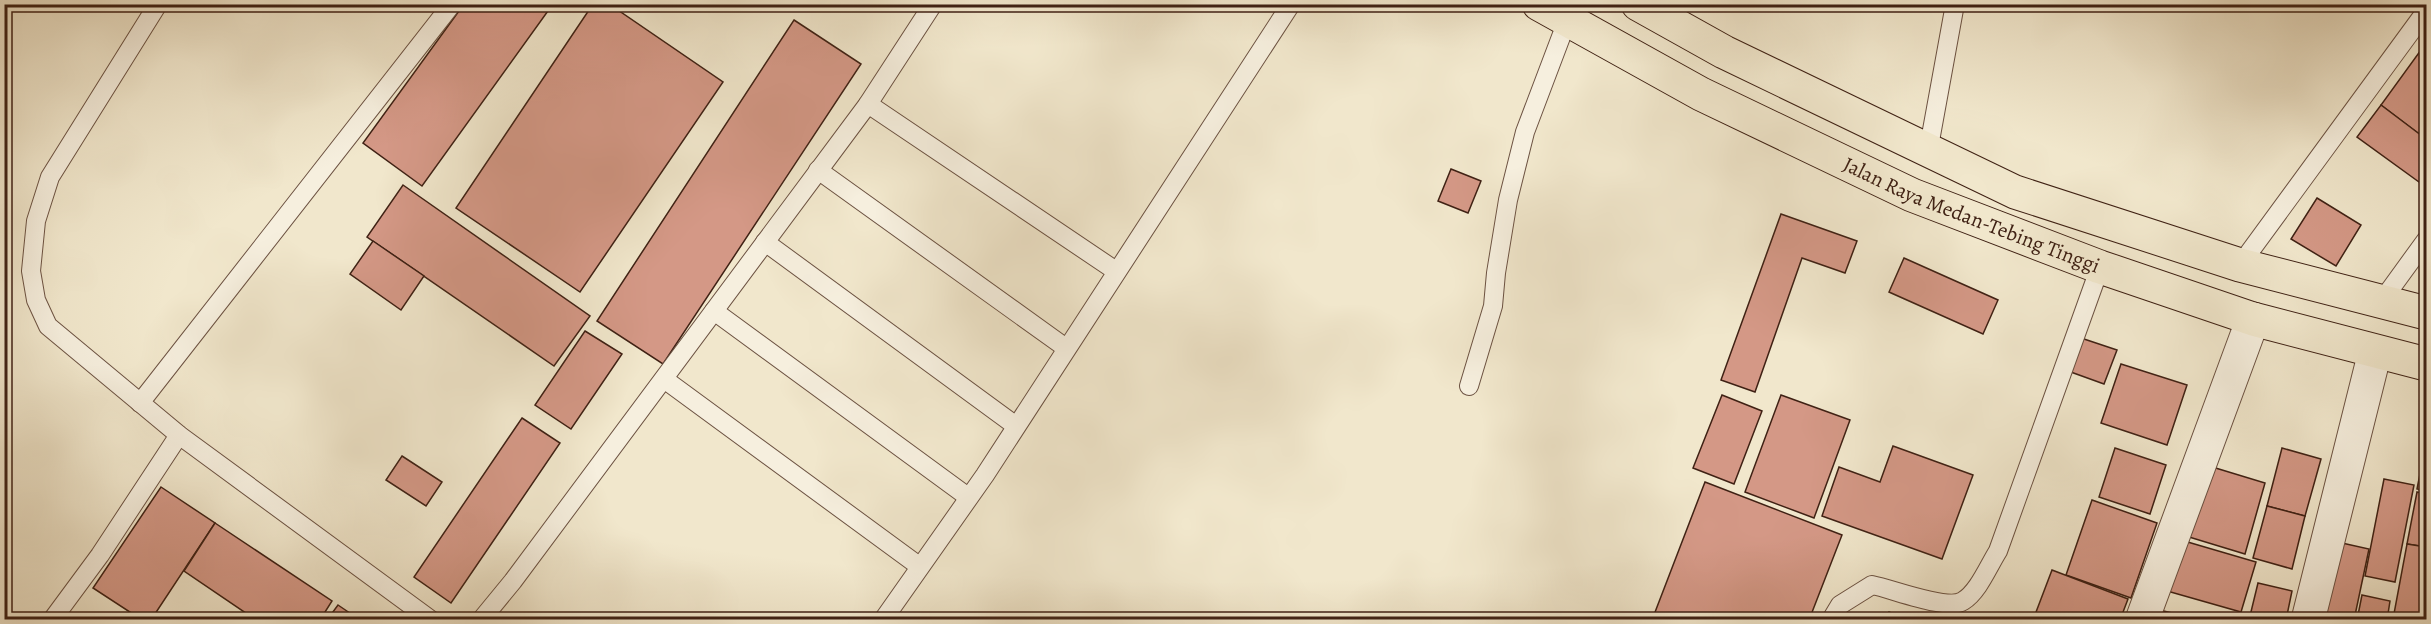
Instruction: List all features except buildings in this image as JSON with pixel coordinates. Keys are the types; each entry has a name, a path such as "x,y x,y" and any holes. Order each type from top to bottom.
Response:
{"highway":[{"name":"Jalan Raya Medan-Tebing Tinggi","path":"1539,4 1701,94 1912,195 2100,267 2253,320 2427,363"},
{"name":"Jalan Raya Medan-Tebing Tinggi","path":"1638,5 1724,52 2015,192 2240,265 2427,313"}],"street":[{"path":"2142,620 2253,320"},
{"path":"2308,620 2375,352"}],"lane":[{"path":"158,4 50,177 36,221 32,271 36,300 48,326 179,435 427,618"},
{"path":"140,403 452,4"},
{"path":"481,620 513,581 868,104 933,4"},
{"path":"883,620 1017,426 1291,4"},
{"path":"1928,152 1955,4"},
{"path":"2240,265 2427,11"},
{"path":"1469,386 1493,306 1508,200 1526,132 1567,21"},
{"path":"868,104 1116,271"},
{"path":"818,170 1066,348"},
{"path":"2381,302 2427,240"},
{"path":"765,242 1017,426"},
{"path":"1831,620 1840,605 1872,585 1897,589 1947,606 1962,602 1974,590 1998,552 2100,267"},
{"path":"714,311 968,498"},
{"path":"664,379 919,566"},
{"path":"52,620 100,555 179,435"}]}
